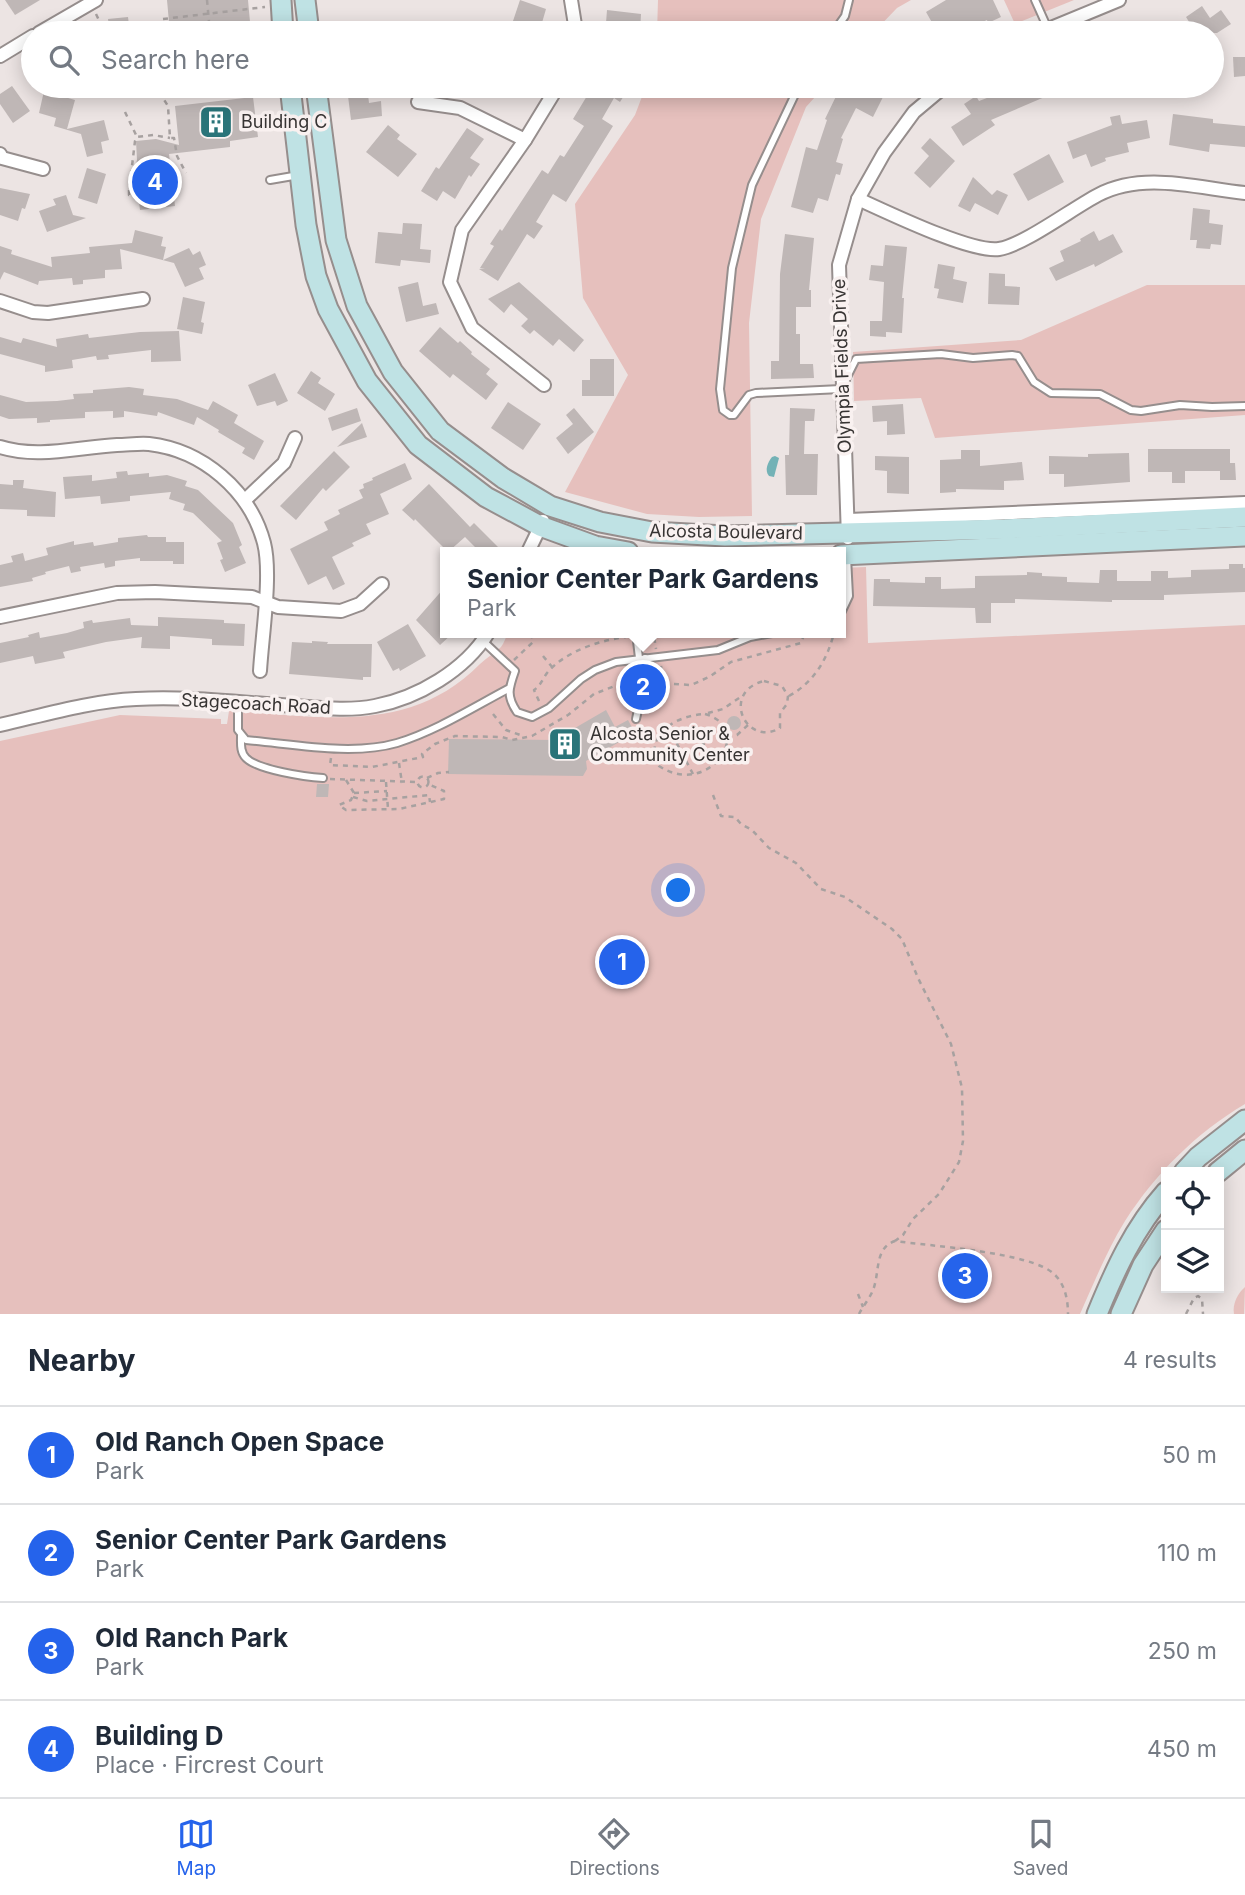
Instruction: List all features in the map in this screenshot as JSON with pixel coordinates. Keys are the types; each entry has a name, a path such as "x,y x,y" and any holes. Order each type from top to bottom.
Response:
{"main road":[{"path":"305,0 308,21"},
{"path":"282,3 283,21"},
{"name":"Alcosta Boulevard","path":"291,98 306,225 316,276 328,309 367,381 418,445 486,497 540,526 600,547"},
{"name":"Alcosta Boulevard","path":"318,98 336,240 357,306 393,372 440,430 503,478 550,506 600,522 652,532 725,536 848,526 1245,517"},
{"path":"846,555 1245,537"},
{"path":"1189,1167 1245,1120"},
{"path":"1224,1167 1245,1150"},
{"path":"1097,1314 1122,1255 1161,1198"},
{"path":"1121,1314 1143,1265 1161,1238"}],"street":[{"path":"571,0 575,21"},
{"path":"1068,21 1119,0"},
{"path":"59,21 93,2"},
{"path":"0,56 21,43"},
{"path":"544,385 472,328 450,282 462,230 525,140 551,98"},
{"name":"Olympia Fields Drive","path":"845,547 848,526 839,265 858,199 884,153 914,112 931,98"},
{"path":"418,102 460,108 525,140"},
{"path":"0,154 2,158 43,169"},
{"path":"858,199 963,242 999,249 1022,240 1101,194 1136,184 1178,183 1245,193"},
{"path":"0,301 33,312 48,313 143,299"},
{"path":"245,500 284,463 295,438"},
{"path":"0,447 43,453 148,444 183,452 222,476 245,500 264,544 267,569 260,671"},
{"name":"Alcosta Boulevard","path":"848,526 1245,503"},
{"path":"530,547 550,506"},
{"path":"0,617 117,593 155,592 252,597 278,607 341,611 360,604 382,584"},
{"name":"Stagecoach Road","path":"0,725 123,700 170,699 344,709 375,706 405,698 450,674 485,638"}],"lane":[{"path":"841,21 849,0"},
{"path":"1035,0 1041,21"},
{"path":"793,98 752,185 732,268 720,401 723,410 730,415 734,415 749,395 756,393 842,389 856,359 941,354 973,358 1018,356 1034,382 1051,393 1100,394 1131,410 1180,405 1245,406"},
{"path":"270,180 301,175"},
{"path":"846,571 849,596 846,602"},
{"path":"487,638 515,671 508,689 512,704 517,712 532,717 549,708 581,679 616,662 718,650 748,638"},
{"path":"636,719 644,682 640,638"},
{"path":"241,736 246,740 345,749 395,743 441,725 508,689"},
{"path":"238,703 238,730 242,749 248,760 271,768 323,778"}],"path":[{"path":"206,0 209,21"},
{"path":"93,2 100,21"},
{"path":"163,19 282,3"},
{"path":"163,98 169,106 170,138"},
{"path":"125,112 137,137 129,195 139,196"},
{"path":"137,137 153,135 174,138 177,156 186,173"},
{"path":"509,665 533,642 532,638"},
{"path":"541,704 534,690 553,668 584,649 621,638"},
{"path":"655,638 656,650"},
{"path":"648,682 691,685 731,662 801,643 803,638"},
{"path":"743,695 742,715 748,725 770,733 780,728 780,713 789,696 810,681 821,667 832,638"},
{"path":"543,656 553,668"},
{"path":"661,665 663,684"},
{"path":"332,747 330,765 372,767 423,757 422,754 435,744 450,737 502,737 512,740 526,737 569,715 594,694 620,684 640,681"},
{"path":"705,714 722,723 727,737 723,753 714,765 687,776 659,766 655,748 660,734 668,725 687,715 723,709 743,695 750,686 770,681 782,686 789,696"},
{"path":"492,714 506,730 526,737"},
{"path":"727,737 737,735 748,725"},
{"path":"693,775 674,738 695,727 714,765"},
{"path":"400,763 402,783"},
{"path":"418,782 421,777 449,772"},
{"path":"323,778 418,782"},
{"path":"427,778 428,784"},
{"path":"346,780 354,795 367,801 429,795 430,802"},
{"path":"386,782 388,809"},
{"path":"418,782 422,788 428,784"},
{"path":"387,791 354,795 340,806 346,810 388,809 444,799 445,794 441,789 428,784"},
{"path":"713,795 721,816 735,817 769,848 796,863 821,889 845,897 892,929 902,939 918,978 946,1032 962,1088 963,1141 959,1163 939,1194 895,1241"},
{"path":"859,1314 872,1293 880,1254 887,1243 895,1241 1034,1262 1056,1276 1066,1295 1068,1314"},
{"path":"858,1294 863,1307"},
{"path":"1186,1314 1194,1298 1198,1296 1202,1299 1203,1314"}],"shaded area":[{"path":"658,0 911,0 897,8 885,21 657,21"},
{"path":"1004,0 1074,0 1022,21 1014,21"},
{"path":"641,98 814,98 806,107 761,219 749,323 752,516 647,514 565,492 628,375 583,298 575,204 635,115"},
{"path":"1147,285 1245,285 1245,415 935,438 921,398 854,401 853,352 1021,340"},
{"path":"866,567 868,643 1245,625 1245,1104 1194,1141 1168,1167 1161,1167 1161,1174 1137,1203 1118,1232 1080,1314 0,1314 0,741 120,715 221,719 221,724 227,724 229,711 329,717 393,712 423,702 453,687 501,647 506,638 846,638 846,568"},
{"path":"1245,1287 1244,1314 1234,1314 1236,1299"}],"water":[{"path":"775,456 779,458 774,477 769,476 767,469"}],"building":[{"path":"5,0 40,0 15,15"},
{"path":"167,0 248,0 250,21 169,21"},
{"path":"520,0 546,9 542,21 513,21"},
{"path":"946,0 993,0 1001,17 992,21 931,21 926,12"},
{"path":"1202,6 1210,18 1221,10 1231,24 1224,28 1224,21 1188,21 1186,17"},
{"path":"607,10 641,14 641,21 606,21"},
{"path":"128,17 128,21 108,21"},
{"path":"1233,57 1245,57 1245,76 1234,77"},
{"path":"12,86 30,111 13,123 0,104 0,94"},
{"path":"42,98 75,100 67,129 104,120 109,140 101,142 103,153 87,157 81,134 54,126 56,118 39,113"},
{"path":"253,98 258,137 230,141 230,147 169,154 175,206 140,210 135,167 136,141 156,139 179,145 175,106"},
{"path":"348,98 368,98 369,103 381,101 382,116 351,120"},
{"path":"586,98 614,98 602,119 613,126 566,202 553,194 536,222 543,226 534,239 527,234 498,281 479,269 485,268 480,268 494,246 490,244 500,229 502,231 542,170 548,174 560,155 564,157 584,126 573,119"},
{"path":"835,98 882,98 873,117 856,108 841,138 843,139 836,162 843,164 840,175 836,174 828,201 818,198 813,213 791,207 806,147 817,150 827,120 825,119"},
{"path":"973,98 979,101 987,98 1042,98 991,120 995,125 963,146 951,127 971,114 964,104"},
{"path":"1173,114 1213,119 1213,123 1245,126 1245,147 1210,144 1209,152 1169,145"},
{"path":"1120,115 1122,124 1147,120 1150,138 1127,143 1129,152 1105,158 1106,161 1091,167 1086,154 1073,159 1067,142 1112,125 1110,117"},
{"path":"388,125 400,135 397,139 417,154 398,177 366,152"},
{"path":"467,128 484,139 470,158 480,164 471,177 469,175 455,199 443,191 437,201 421,191"},
{"path":"930,138 955,161 930,188 914,173 929,156 921,148"},
{"path":"1049,154 1064,182 1028,201 1013,174"},
{"path":"87,168 106,174 97,204 78,198"},
{"path":"973,177 992,195 997,190 1008,195 998,215 975,203 970,212 958,206"},
{"path":"0,188 30,194 18,221 0,215"},
{"path":"66,195 73,215 86,218 47,232 39,211 56,205 53,199"},
{"path":"1193,208 1210,210 1209,223 1223,225 1221,245 1211,244 1210,249 1196,248 1197,240 1190,240"},
{"path":"403,223 422,224 420,249 431,250 430,263 401,260 400,266 375,263 378,232 402,234"},
{"path":"135,230 163,237 161,246 166,247 163,260 189,248 193,255 200,251 206,265 199,268 204,279 185,287 174,263 120,249 122,269 105,270 105,278 83,280 83,284 73,285 72,278 39,281 38,285 4,272 0,280 0,246 12,250 11,254 52,267 51,257 90,253 89,247 132,243"},
{"path":"1094,231 1099,241 1113,234 1123,252 1095,267 1094,264 1056,281 1049,268 1064,261 1060,251"},
{"path":"785,234 814,238 809,290 811,307 796,307 796,334 800,334 800,364 813,364 814,378 771,379 771,361 779,361 780,274"},
{"path":"885,245 907,247 902,333 886,332 886,337 870,336 870,321 882,321 884,282 869,280 871,265 883,266"},
{"path":"938,264 955,267 953,279 967,282 963,303 937,298 939,289 934,288"},
{"path":"989,273 1005,274 1005,286 1020,287 1019,305 988,304"},
{"path":"418,282 423,306 436,303 439,314 406,322 398,287"},
{"path":"519,282 584,340 574,352 559,339 553,346 534,330 530,334 521,326 528,319 511,304 504,313 488,299"},
{"path":"183,297 205,302 201,322 204,323 202,334 177,329"},
{"path":"440,327 458,343 460,341 490,369 486,374 498,384 486,400 453,374 450,378 419,351"},
{"path":"179,331 181,361 151,362 151,350 108,355 109,359 97,360 96,356 72,360 73,368 45,372 45,366 0,354 0,337 21,343 23,338 57,347 56,339 88,334 89,338"},
{"path":"590,359 614,359 614,396 582,396 582,380 590,380"},
{"path":"311,371 321,378 318,383 335,394 325,411 297,393"},
{"path":"275,373 288,401 277,406 275,401 257,406 248,385"},
{"path":"129,387 144,389 143,395 177,399 208,410 213,401 238,415 234,423 264,441 254,460 242,453 245,448 197,417 194,425 158,412 157,416 124,411 124,417 113,418 113,411 85,412 85,418 37,423 37,418 9,419 0,416 0,395 26,402 57,401 74,399 73,394 93,393 93,390"},
{"path":"508,402 541,424 523,450 491,428"},
{"path":"903,404 905,434 887,435 887,421 873,422 872,406"},
{"path":"357,408 361,421 332,431 328,418"},
{"path":"574,408 594,432 568,454 556,438 573,424 566,415"},
{"path":"790,408 815,409 814,421 805,421 804,454 818,454 817,495 786,495 785,455 789,455"},
{"path":"362,423 367,437 337,447"},
{"path":"1148,449 1230,449 1230,463 1235,463 1236,480 1220,480 1220,471 1185,471 1185,483 1172,483 1172,472 1148,472"},
{"path":"961,450 980,450 980,466 1022,462 1024,480 1004,481 1004,490 956,489 956,492 940,493 940,460 961,459"},
{"path":"334,451 350,467 326,491 323,488 296,520 280,506"},
{"path":"1129,453 1130,482 1064,487 1064,474 1049,474 1049,456 1088,457 1088,454"},
{"path":"875,456 909,457 909,494 887,493 887,471 875,470"},
{"path":"405,463 412,479 380,494 389,514 366,524 371,534 332,557 345,584 333,590 326,576 308,585 290,549 328,530 324,522 340,514 338,510 363,498 359,490 364,488 363,484"},
{"path":"127,471 128,475 149,473 149,477 167,475 187,481 185,486 198,490 233,523 246,563 225,572 217,543 222,541 193,513 183,510 185,504 169,499 171,492 130,496 130,501 101,504 100,496 65,499 63,477 92,475 92,481 117,478 116,472"},
{"path":"13,480 24,480 23,488 56,492 55,517 27,516 27,510 0,509 0,484 13,485"},
{"path":"429,484 470,527 474,523 498,547 475,547 465,537 454,547 443,547 402,510"},
{"path":"147,535 166,537 166,542 184,542 184,564 173,564 173,561 140,561 140,558 115,561 115,566 105,568 104,563 80,567 81,571 71,573 69,566 45,572 46,574 32,578 33,581 0,587 0,565 13,562 11,556 23,553 25,561 48,555 46,548 74,541 74,545 93,542 94,546 118,542 118,538"},
{"path":"1229,564 1243,564 1245,592 1164,595 1164,600 1112,602 1015,599 1015,603 991,603 991,623 976,623 975,608 873,606 874,579 925,583 925,577 941,577 941,589 975,588 975,576 1027,575 1027,572 1042,573 1042,576 1067,577 1067,582 1099,583 1100,570 1117,570 1117,581 1151,581 1151,571 1168,571 1168,578 1191,577 1191,570 1229,569"},
{"path":"440,593 440,638 448,638 440,645 416,620"},
{"path":"158,617 224,620 224,623 245,624 244,646 212,645 212,639 170,636 170,649 141,648 142,637 63,652 65,658 35,664 33,656 0,663 0,643 39,632 40,638 67,633 84,628 83,622 92,620 93,623 130,618 131,625 158,626"},
{"path":"408,624 426,656 400,671 399,668 393,671 377,642"},
{"path":"292,642 328,642 327,644 372,644 371,677 363,677 363,680 289,674"},
{"name":"Alcosta Senior & Community Center","path":"606,710 615,727 628,720 635,733 586,761 587,769 583,776 448,774 449,739 557,740"},
{"path":"734,716 739,718 739,728 734,730 729,728 727,723 729,718"},
{"path":"317,784 329,784 328,797 316,797"}],"place":[{"name":"Building C","path":"216,122"},
{"name":"Building D","path":"155,182"},
{"name":"Senior Center Park Gardens","path":"643,687"},
{"name":"Alcosta Senior & Community Center","path":"565,744"},
{"name":"Old Ranch Open Space","path":"622,962"},
{"name":"Old Ranch Park","path":"965,1276"}]}
